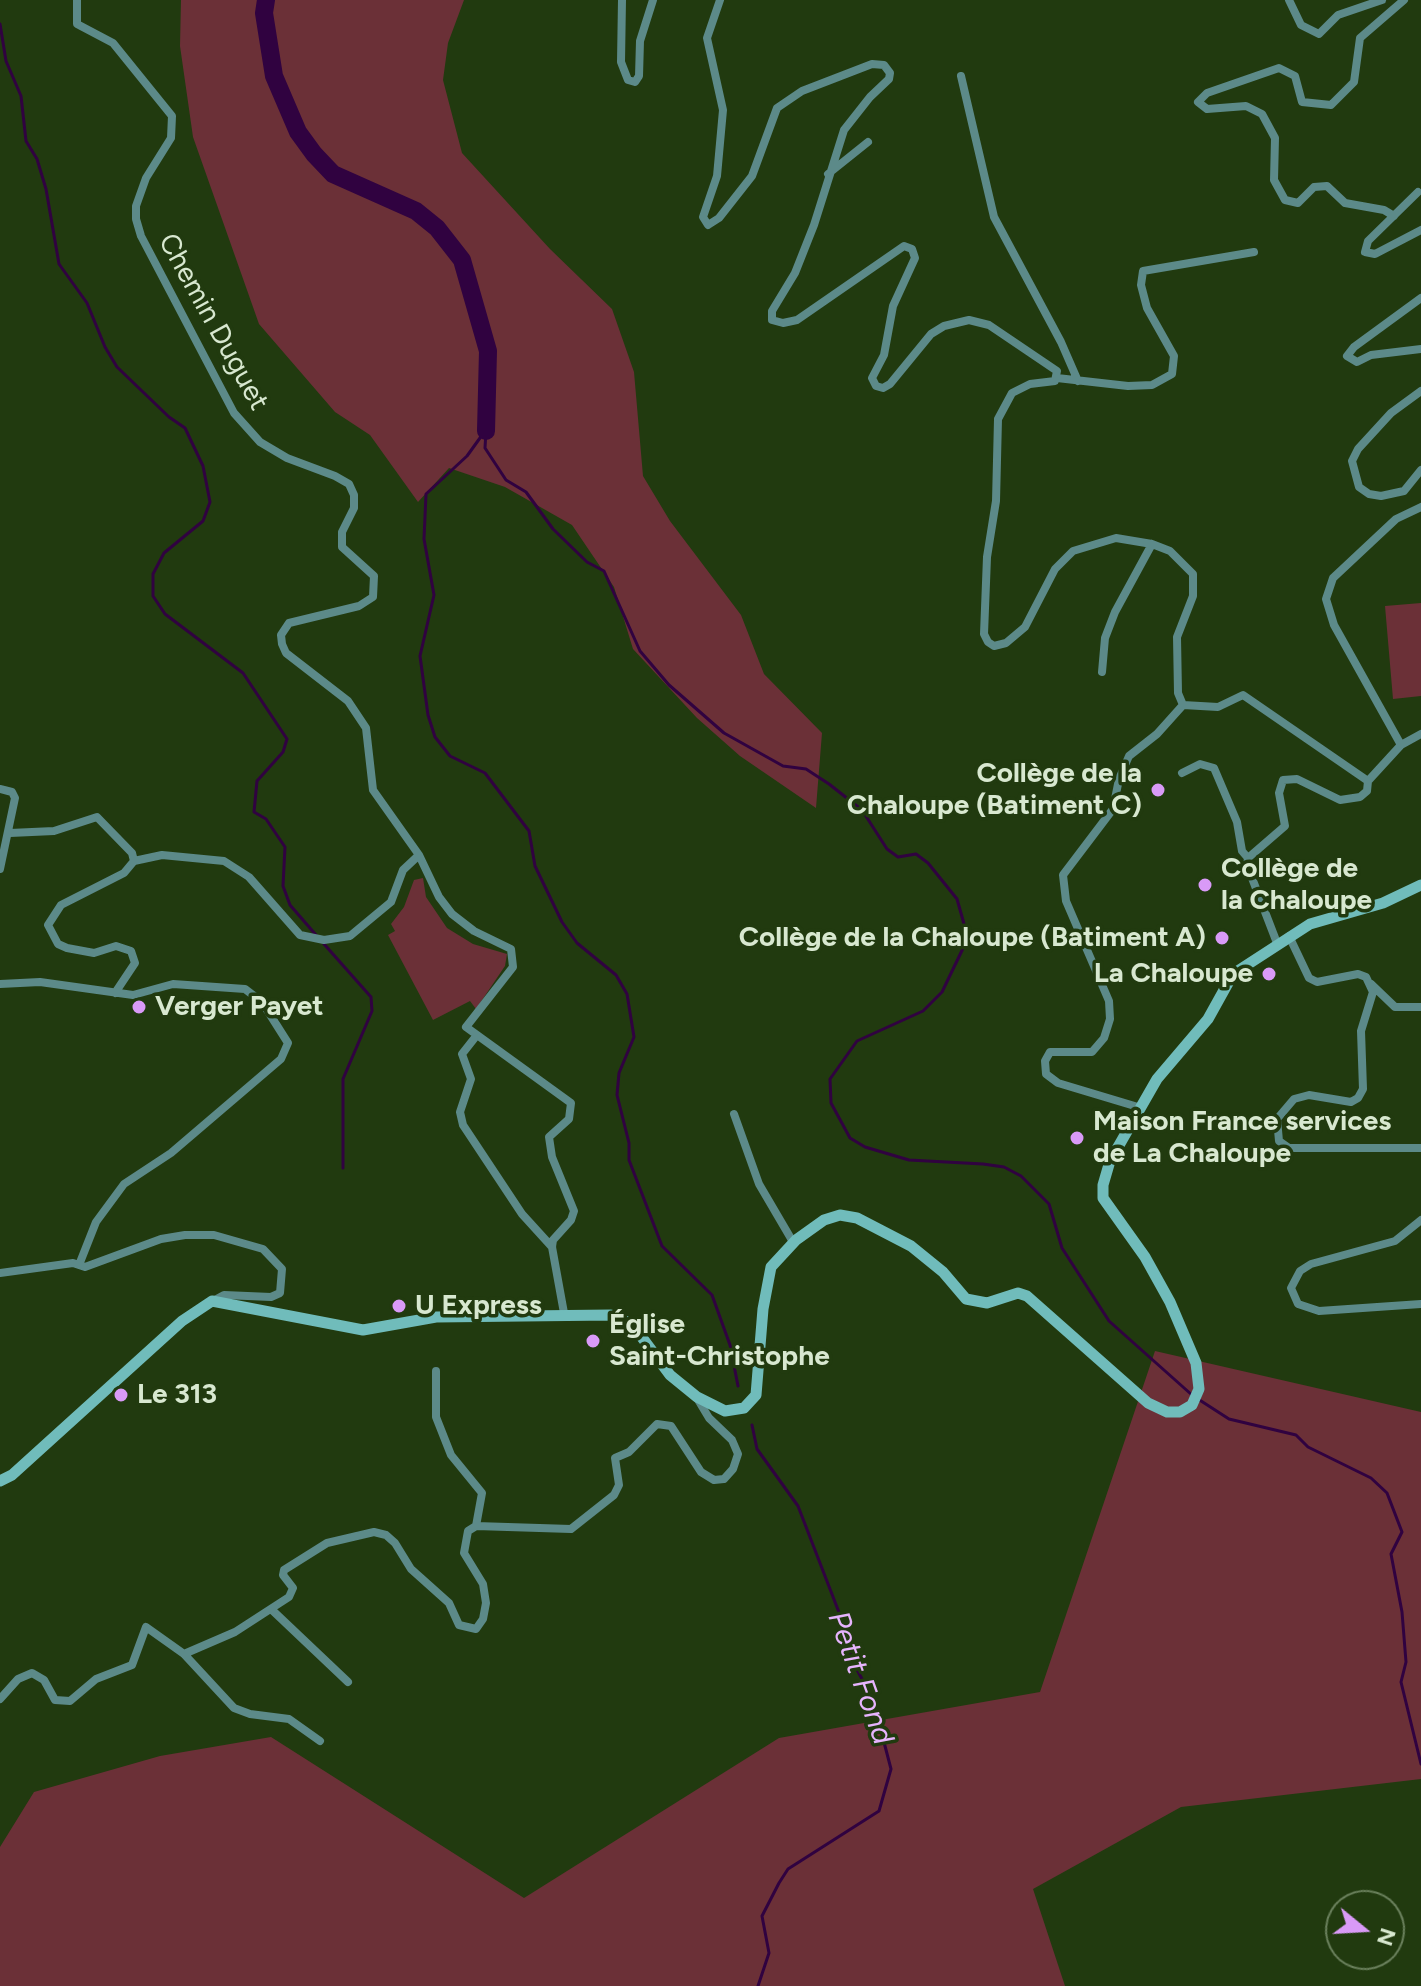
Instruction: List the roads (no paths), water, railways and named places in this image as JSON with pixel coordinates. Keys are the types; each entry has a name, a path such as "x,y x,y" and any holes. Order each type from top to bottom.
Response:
{"main road":[{"path":"0,1481 12,1475 182,1321 212,1301 363,1330 436,1317 564,1313 623,1318 638,1332 670,1375 697,1397 717,1409 733,1411 744,1408 756,1395 767,1278 779,1255 830,1217 857,1218 925,1256 966,1299 987,1303 1018,1293 1027,1296 1148,1403 1167,1412 1180,1412 1192,1405 1199,1389 1196,1363 1170,1302 1145,1257 1103,1198 1105,1173 1138,1107 1157,1079 1208,1019 1233,974 1310,924 1383,903 1421,885"}],"street":[{"name":"Chemin Duguet","path":"77,0 77,24 113,43 172,116 171,138 146,178 136,206 136,219 141,236 234,413 260,442 287,458 335,476 349,484 354,495 354,508 342,532 342,547 374,576 373,597 359,606 289,623 281,635 282,644 286,653 348,701 366,728 373,790 419,855"},
{"path":"622,0 621,62 628,80 635,82 639,76 640,41 653,0"},
{"path":"720,0 710,20 707,38 722,99 723,138 717,176 703,217 706,224 715,223 752,176 777,108 802,91 872,64 884,65 889,79 849,120 827,175 814,225 795,273 772,311 772,320 783,323 797,320 904,246 912,249 915,258 893,306 884,355 872,378 876,386 883,388 890,384 931,334 944,326 969,320 989,325 1053,367 1057,378"},
{"path":"1289,0 1301,25 1319,34 1338,15 1382,0"},
{"path":"1394,216 1384,210 1345,203 1327,186 1314,187 1298,203 1285,200 1274,180 1275,138 1262,114 1246,106 1207,109 1198,102 1207,93 1279,68 1295,76 1302,102 1331,105 1354,82 1360,38 1404,0"},
{"path":"961,76 994,217 1061,342 1078,381"},
{"path":"827,175 868,142"},
{"path":"1418,192 1364,247 1367,254 1381,252 1421,230"},
{"path":"1183,705 1178,693 1177,637 1193,596 1193,574 1170,551 1152,544 1116,538 1073,551 1055,569 1025,627 1006,643 994,646 984,634 987,557 997,484 998,419 1012,393 1030,384 1057,378 1152,385 1172,374 1174,356 1147,308 1141,285 1143,271 1254,252"},
{"path":"1421,298 1354,347 1347,356 1357,362 1371,355 1421,349"},
{"path":"1421,391 1391,413 1358,449 1352,461 1359,487 1369,494 1381,496 1404,491 1421,470"},
{"path":"1401,745 1334,625 1326,599 1333,578 1396,519 1421,507"},
{"path":"1102,672 1105,638 1115,612 1152,544"},
{"path":"1183,705 1218,707 1243,695 1368,781"},
{"path":"1138,1107 1058,1083 1046,1074 1045,1061 1050,1052 1092,1052 1104,1038 1110,1019 1109,1001 1066,901 1063,875 1113,809 1118,799 1119,779 1129,756 1157,734 1183,705"},
{"path":"1277,943 1247,865 1248,858 1285,826 1279,793 1283,780 1297,779 1327,796 1349,800 1367,791 1368,781 1401,745 1421,734"},
{"path":"1182,773 1200,764 1214,768 1237,822 1242,851 1248,858"},
{"path":"0,789 12,792 15,798 0,869"},
{"path":"10,833 54,831 97,817 132,853 134,861"},
{"path":"115,993 135,963 131,951 116,946 94,953 67,948 58,944 48,925 61,905 124,873 134,861 162,855 224,861 249,877 300,935 324,940 350,936 391,902 403,870 419,855 439,897 452,914 474,931 511,949 514,956 513,967 466,1027 571,1103 569,1119 549,1137 552,1157 574,1211 552,1247"},
{"path":"1289,936 1309,978 1317,982 1358,974 1395,1007 1421,1007"},
{"path":"0,984 40,982 133,995 185,983 245,989 262,1002 288,1043 287,1052 171,1153 124,1184 96,1222 79,1265"},
{"path":"1371,983 1373,992 1361,1031 1363,1089 1351,1102 1309,1095 1294,1099 1277,1119 1279,1141 1289,1148 1421,1148"},
{"path":"477,1035 462,1054 471,1079 460,1112 463,1125 522,1214 552,1247 564,1313"},
{"path":"734,1114 759,1184 793,1242"},
{"path":"1421,1220 1395,1241 1311,1264 1300,1271 1291,1288 1298,1304 1319,1311 1421,1304"},
{"path":"0,1273 73,1263 85,1267 161,1239 214,1235 263,1249 282,1269 280,1293 271,1297 224,1295 212,1301"},
{"path":"436,1371 436,1417 451,1455 482,1493 476,1526"},
{"path":"184,1654 235,1632 292,1592 284,1570 327,1543 374,1532 386,1535 395,1543 411,1569 449,1603 459,1625 476,1629 483,1619 483,1584 464,1553 468,1531 476,1526 571,1529 614,1495 619,1485 615,1458 629,1452 657,1424 671,1426 701,1472 714,1480 724,1479 733,1469 738,1454 732,1440 709,1418 697,1397"},
{"path":"271,1609 348,1682"},
{"path":"0,1699 25,1675 39,1675 60,1703 70,1701 96,1679 132,1665 146,1627 184,1654 234,1708 264,1717 289,1719 320,1741"}],"waterway":[{"path":"266,0 264,13 274,76 298,132 314,154 333,174 416,211 437,228 462,260 488,351 486,431"},
{"path":"0,24 6,61 21,96 26,141 37,159 46,189 59,264 87,303 117,367 169,417 185,428 203,466 210,502 203,521 164,553 153,574 153,596 165,614 243,673 287,739 283,752 257,781 254,812 266,819 285,847 283,886 290,905 316,935"},
{"name":"Petit Fond","path":"485,431 467,456 426,494 424,539 434,595 420,656 428,715 435,737 450,756 485,773 529,831 535,866 562,922 577,943 616,975 627,994 634,1037 619,1073 617,1095 629,1143 629,1160 662,1246 712,1295 730,1345 738,1386"},
{"path":"486,431 485,448 506,480 526,492 553,529 587,562 604,571 640,651 669,685 724,733 783,766 806,769 829,784 862,810 887,849 898,857 916,854 928,863 957,899 968,938 942,992 923,1011 857,1041 830,1079 831,1103 850,1138 865,1147 909,1160 983,1164 1004,1167 1021,1176 1049,1204 1062,1248 1109,1321 1192,1395"},
{"path":"324,944 371,997 372,1011 343,1079 343,1168"},
{"path":"1198,1399 1229,1419 1296,1435 1308,1447 1371,1478 1387,1493 1402,1532 1391,1554 1402,1612 1406,1662 1401,1682 1421,1764"},
{"name":"Petit Fond","path":"752,1425 757,1449 798,1506 840,1615 853,1662 873,1700 891,1769 879,1811 788,1869 779,1883 762,1916 769,1953 758,1986"}],"place":[{"name":"Collège de la Chaloupe (Batiment C)","path":"1158,790"},
{"name":"Collège de la Chaloupe","path":"1205,885"},
{"name":"Collège de la Chaloupe (Batiment A)","path":"1222,938"},
{"name":"La Chaloupe","path":"1269,974"},
{"name":"Verger Payet","path":"139,1007"},
{"name":"Maison France services de La Chaloupe","path":"1077,1138"},
{"name":"U Express","path":"399,1306"},
{"name":"Église Saint-Christophe","path":"593,1341"},
{"name":"Le 313","path":"121,1395"}]}
